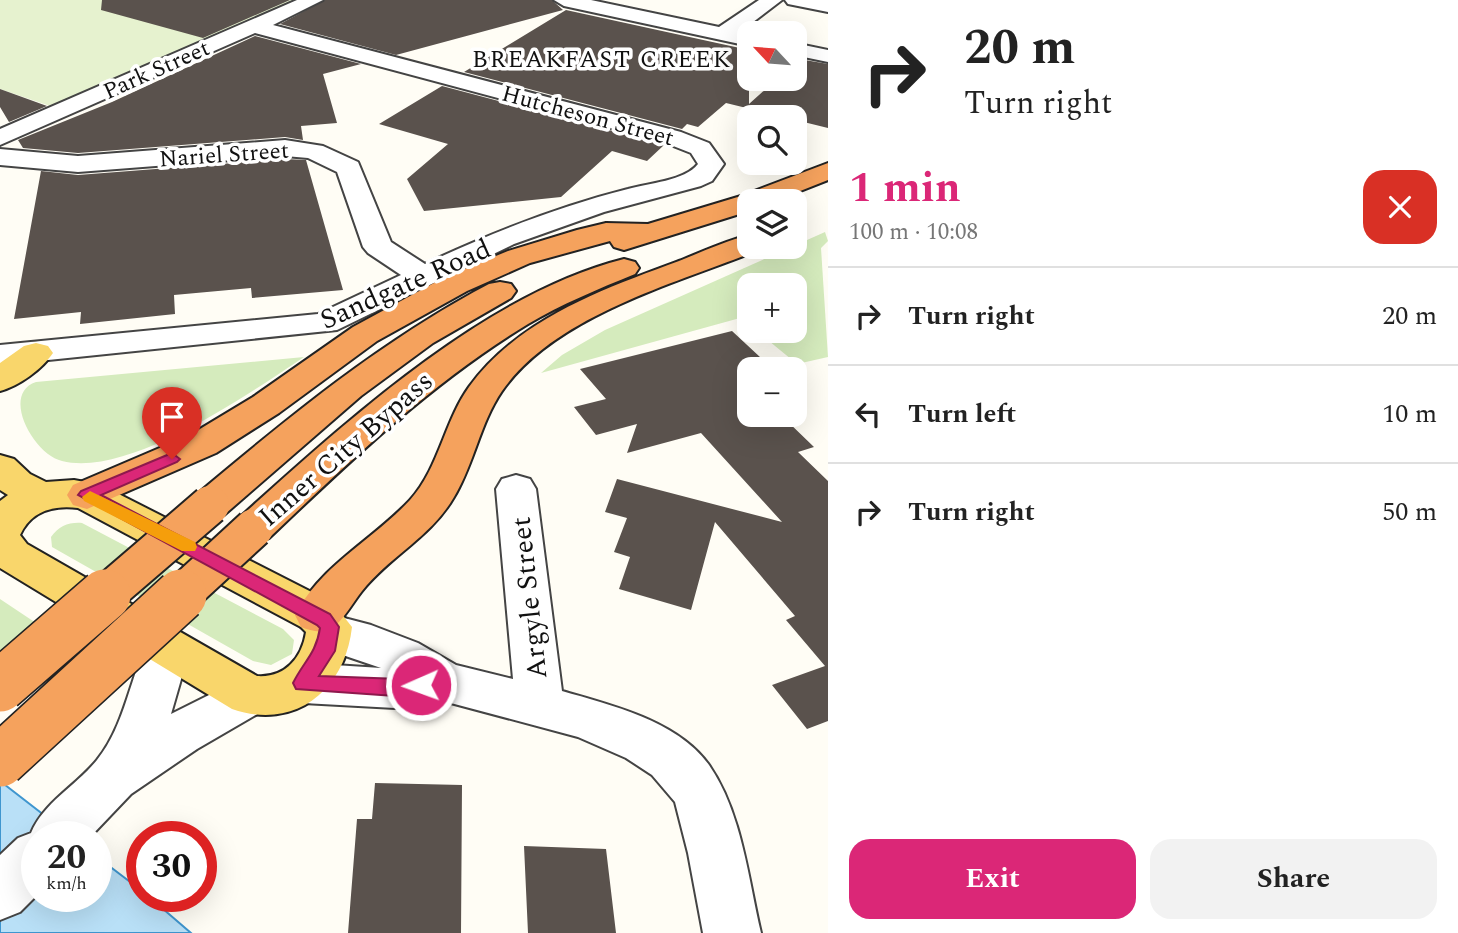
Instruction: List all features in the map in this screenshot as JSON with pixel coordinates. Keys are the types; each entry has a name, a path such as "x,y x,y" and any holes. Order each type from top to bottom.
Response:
{"highway":[{"name":"Inner City Bypass","path":"783,189 828,171"},
{"path":"807,204 828,195"},
{"name":"Inner City Bypass","path":"0,687 351,384 435,326 511,285 594,251 737,206"},
{"name":"Inner City Bypass","path":"0,761 408,388 480,338 524,313 612,272 737,231"},
{"path":"87,495 203,444 265,405 365,334 467,279 519,257 587,236 607,232 649,233"},
{"path":"323,623 361,565 404,531 433,499 444,481 471,410 482,391 508,362 548,333 611,299 737,249"}],"main road":[{"path":"0,380 36,353"},
{"path":"0,468 16,483 42,495"},
{"path":"0,533 12,514 42,495 60,492 87,495 323,623 326,651 303,683 278,697 249,695 12,555 0,539"}],"street":[{"name":"Park Street","path":"0,138 313,0"},
{"path":"564,0 609,4 737,37"},
{"path":"723,34 772,0"},
{"path":"794,0 828,6"},
{"name":"Hutcheson Street","path":"253,26 672,137 700,148 711,164"},
{"path":"807,52 828,56"},
{"name":"Nariel Street","path":"0,157 78,164 285,148 314,151 349,168 378,247 422,275"},
{"name":"Sandgate Road","path":"0,355 325,323 357,310 422,275 549,221 698,178 711,164"},
{"name":"Argyle Street","path":"516,489 540,706"},
{"name":"Argyle Street","path":"323,623 396,653 447,683 540,706 643,741 669,757 690,780 703,807 732,933"},
{"path":"113,778 145,722 161,680 167,648"},
{"name":"Argyle Street","path":"303,683 395,688 447,683"},
{"path":"71,821 113,778 178,734 249,695"},
{"path":"0,893 21,872"}],"green space":[{"path":"0,0 297,0 50,106 0,89"},
{"path":"825,232 828,241 821,248 828,357 807,362 807,357 789,357 772,343 807,343 807,273 737,273 737,319 541,373 562,355 605,330 764,259 807,259 807,240"},
{"path":"304,357 188,429 120,457 89,463 62,461 51,456 32,437 21,411 21,399 26,389 36,382"},
{"path":"82,523 283,629 294,640 292,654 271,665 253,661 52,547 51,537 57,530 69,524"},
{"path":"0,599 45,629 0,665"}],"water":[{"path":"0,781 52,821 21,821 21,912 112,912 112,868 126,879 126,912 167,912 191,933 0,933"}],"building":[{"path":"102,0 290,0 203,38 101,10"},
{"path":"325,0 552,0 563,10 396,55 280,24"},
{"path":"566,10 737,47 737,91 749,91 749,104 764,91 807,91 807,60 828,64 828,128 807,123 807,105 737,106 726,103 698,127 687,124 682,129 464,72"},
{"path":"255,36 361,64 323,74 337,123 301,126 303,140 285,137 78,153 23,148 18,140 112,102"},
{"path":"442,86 664,145 647,161 612,151 561,197 424,211 407,179 448,144 379,124"},
{"path":"0,89 47,106 9,122 0,107"},
{"path":"285,159 306,160 343,290 252,298 251,288 174,295 175,314 80,324 81,312 14,319 41,171 78,175"},
{"path":"732,331 737,336 737,343 745,343 760,357 737,357 737,427 793,427 814,447 798,452 828,481 828,721 807,729 772,685 825,666 786,620 795,616 715,522 691,610 619,589 630,557 614,552 627,518 605,512 617,479 782,522 701,433 627,453 637,424 596,435 574,407 606,399 580,369"},
{"path":"375,783 462,785 461,933 348,933 357,819 372,819"},
{"path":"524,846 606,849 616,933 528,933"}],"slow traffic":[{"path":"90,497 189,547"}],"district":[{"name":"BREAKFAST CREEK","path":"602,59"}],"route":[{"path":"172,459 87,495 324,620 329,627 326,651 303,683 395,688 421,685"}]}
